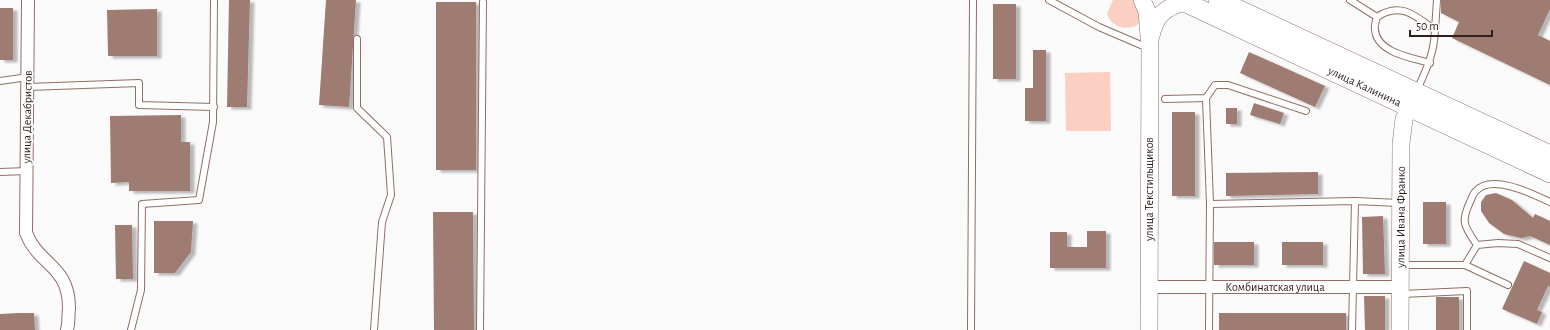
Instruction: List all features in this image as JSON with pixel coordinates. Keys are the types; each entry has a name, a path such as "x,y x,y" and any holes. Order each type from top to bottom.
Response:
{"main road":[{"name":"улица Калинина","path":"1218,0 1413,99 1550,173"},
{"name":"улица Калинина","path":"1182,1 1550,156"}],"street":[{"name":"улица Декабристов","path":"28,0 26,233 31,245 64,279 69,302 67,330"},
{"name":"улица Текстильщиков","path":"1142,0 1147,12 1150,48 1149,330"},
{"name":"улица Текстильщиков","path":"1150,48 1153,27 1161,14 1182,1"},
{"name":"улица Ивана Франко","path":"1400,330 1401,144 1404,119 1413,99"},
{"name":"Комбинатская улица","path":"1149,287 1352,287 1400,290"}],"lane":[{"path":"131,330 141,290 142,204 199,200 214,122 214,0"},
{"path":"970,330 974,0"},
{"path":"1049,0 1099,27 1150,48"},
{"path":"1350,0 1377,17"},
{"path":"1413,99 1430,63 1434,48 1437,0"},
{"path":"480,330 483,2"},
{"path":"1430,63 1404,56 1386,47 1376,38 1374,29 1377,17 1386,11 1397,10 1413,14 1435,30"},
{"path":"358,39 358,108 387,137 391,195 382,222 374,330"},
{"path":"0,81 139,83 139,105 214,107"},
{"path":"1209,330 1210,204 1206,98 1215,85 1228,85 1306,111"},
{"path":"1165,99 1206,98"},
{"path":"0,172 27,171"},
{"path":"1477,245 1464,224 1464,214 1476,190 1484,184 1495,183 1529,192 1550,202"},
{"path":"1210,204 1355,201 1400,203"},
{"path":"1352,330 1355,201"},
{"path":"1477,245 1498,243 1518,244 1550,258"},
{"path":"1465,265 1477,245"},
{"path":"1400,265 1465,265 1508,285"},
{"path":"1400,290 1467,291 1467,330"}],"shaded area":[{"path":"1113,0 1137,0 1141,22 1127,28 1117,26 1113,23 1107,14"},
{"path":"1110,72 1111,131 1066,131 1065,73"}],"building":[{"path":"229,0 250,0 247,107 227,107"},
{"path":"326,0 356,0 349,107 319,105"},
{"path":"1441,0 1550,0 1550,9 1538,35 1550,41 1550,85 1452,38 1459,22 1441,13"},
{"path":"436,2 476,2 476,170 436,170"},
{"path":"993,4 1016,4 1016,79 993,79"},
{"path":"0,8 13,8 13,60 0,60"},
{"path":"157,9 157,56 108,56 107,10"},
{"path":"1033,50 1046,50 1046,121 1025,121 1025,88 1033,88"},
{"path":"1249,52 1325,86 1315,107 1240,73"},
{"path":"1254,103 1284,113 1280,124 1250,115"},
{"path":"1226,108 1237,108 1237,124 1226,124"},
{"path":"1172,112 1195,112 1195,196 1172,196"},
{"path":"181,115 181,142 190,142 190,191 129,191 129,182 111,183 110,116"},
{"path":"1318,172 1318,194 1226,196 1226,173"},
{"path":"1496,193 1512,200 1533,218 1535,214 1550,221 1550,245 1530,236 1521,238 1504,234 1489,223 1481,211 1481,202 1486,195"},
{"path":"1423,202 1446,202 1446,244 1423,244"},
{"path":"433,212 473,212 474,330 434,330"},
{"path":"1383,216 1385,274 1363,274 1362,217"},
{"path":"154,221 193,221 191,252 175,273 154,273"},
{"path":"115,225 132,225 133,279 116,279"},
{"path":"1087,231 1106,231 1106,268 1050,268 1050,232 1067,232 1067,247 1087,247"},
{"path":"1214,242 1254,242 1254,265 1214,265"},
{"path":"1282,242 1323,242 1323,265 1282,265"},
{"path":"1524,261 1550,273 1550,287 1548,286 1537,310 1542,312 1537,324 1502,309"},
{"path":"1364,296 1385,296 1385,330 1365,330"},
{"path":"1436,297 1459,297 1459,330 1436,330"},
{"path":"34,313 35,330 0,330 0,314"},
{"path":"1219,313 1346,313 1346,330 1219,330"}]}
